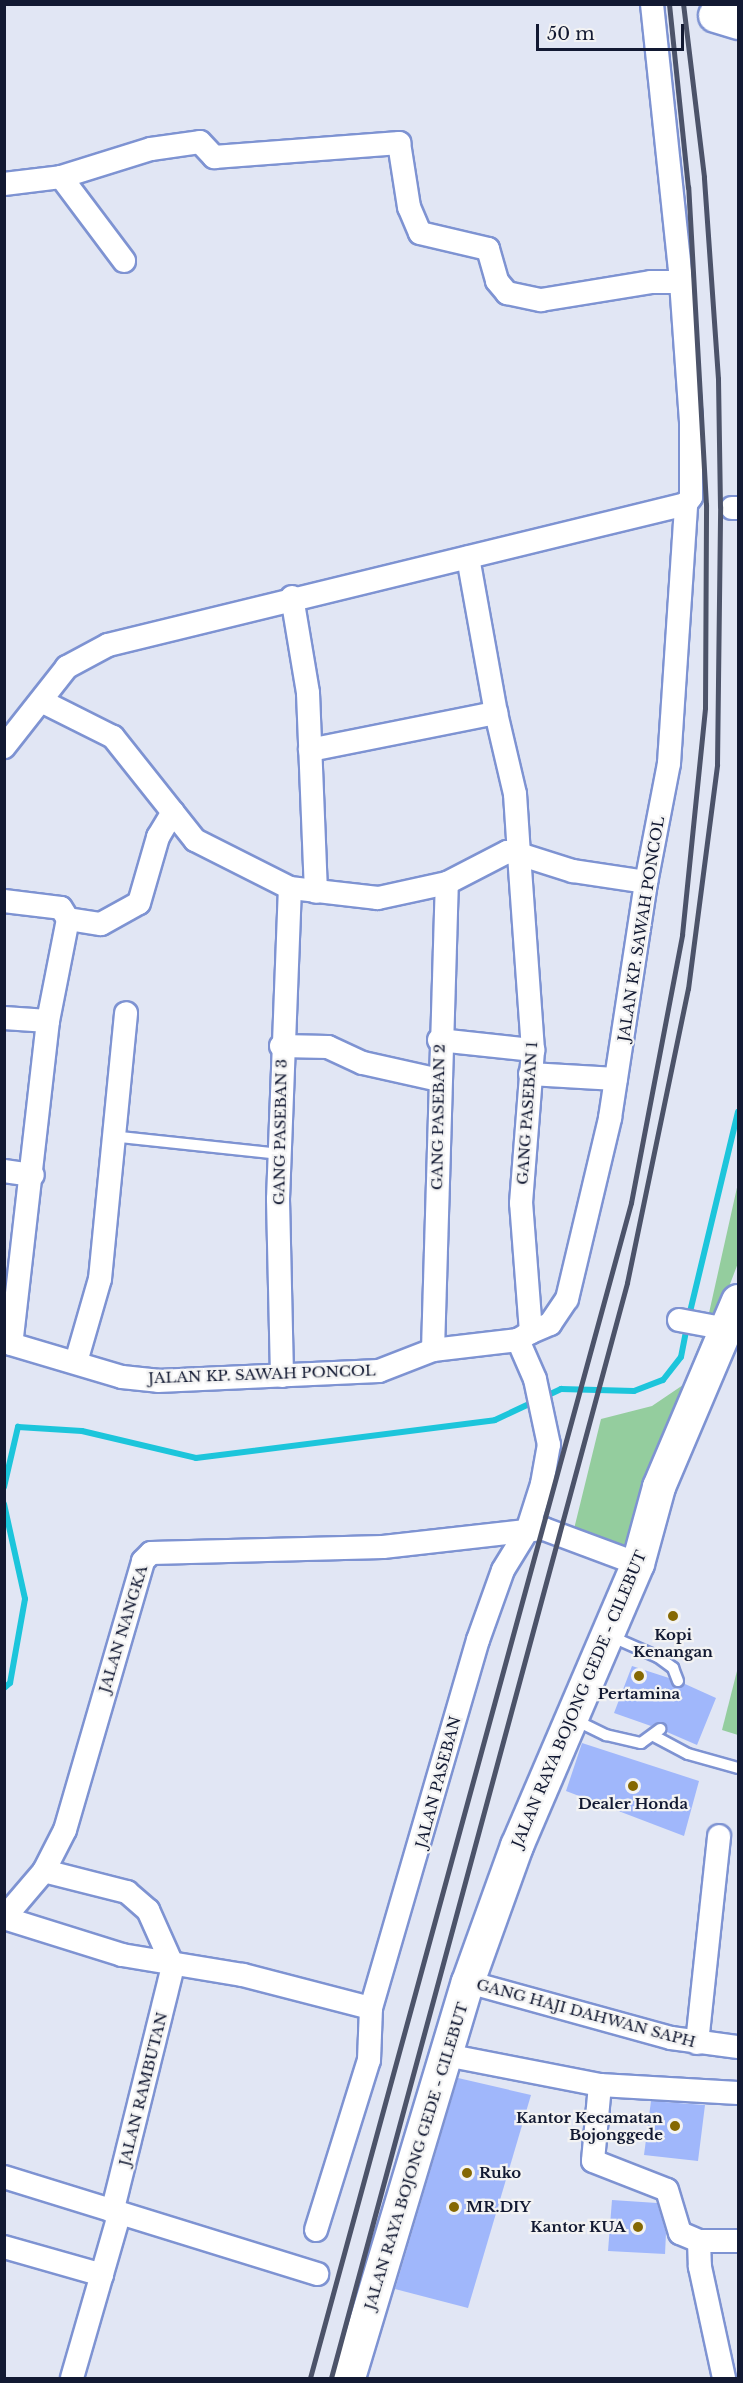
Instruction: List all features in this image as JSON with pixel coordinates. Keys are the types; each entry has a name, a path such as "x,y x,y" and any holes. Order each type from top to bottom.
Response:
{"main road":[{"name":"JALAN RAYA BOJONG GEDE - CILEBUT","path":"348,2379 468,1982 569,1717 604,1634 638,1564 659,1487 717,1321"}],"street":[{"name":"JALAN KP. SAWAH PONCOL","path":"8,1343 122,1377 158,1381 379,1371 434,1350 525,1336 550,1324 567,1299 592,1209 616,1079 677,698 686,504 691,497 691,422 681,282 652,4"},
{"path":"4,184 61,177 151,149 200,142 214,157 399,143 409,207 420,232 488,249 497,281 507,293 541,300 651,282 681,282"},
{"path":"61,177 123,261"},
{"path":"6,743 67,667 108,645 292,597 686,504"},
{"name":"GANG PASEBAN 1","path":"468,557 496,713 515,794 533,1050 521,1203 525,1336"},
{"path":"292,597 308,693 316,892"},
{"path":"40,701 113,737 195,840 290,888 378,898 447,883 478,870 507,852 573,871 646,882"},
{"path":"310,750 496,713"},
{"path":"68,919 100,924 139,903 158,837 173,812"},
{"name":"GANG PASEBAN 2","path":"434,1350 439,1040 447,883"},
{"name":"GANG PASEBAN 3","path":"282,1376 281,1046 290,888"},
{"path":"4,901 61,908 68,919 48,1021 33,1175 8,1343"},
{"path":"76,1362 100,1279 110,1136 126,1012"},
{"path":"4,1018 48,1021"},
{"path":"439,1040 533,1050"},
{"path":"281,1046 328,1047 363,1063 439,1080"},
{"path":"530,1074 616,1079"},
{"path":"4,1171 33,1175"},
{"name":"JALAN PASEBAN","path":"316,2230 369,2060 371,2008 478,1640 503,1570 527,1531 549,1445 525,1336"},
{"name":"JALAN NANGKA","path":"4,1918 44,1871 65,1830 143,1561 151,1553 383,1547 527,1531 556,1531 638,1564"},
{"path":"696,2043 719,1836"},
{"path":"44,1871 127,1892 148,1910 173,1966"},
{"path":"4,1918 122,1955 173,1966 243,1975 371,2008"},
{"name":"JALAN RAMBUTAN","path":"72,2379 102,2275 173,1966"},
{"name":"GANG HAJI DAHWAN SAPH","path":"468,1982 696,2043 738,2047"},
{"path":"446,2055 600,2085 738,2092"},
{"path":"600,2085 592,2161 667,2190 675,2225 699,2241 738,2241"},
{"path":"4,2177 115,2214 317,2274"},
{"path":"699,2241 700,2267 724,2379"},
{"path":"4,2247 102,2275"}],"lane":[{"path":"110,1136 280,1154"},
{"path":"604,1634 658,1657 673,1668 678,1681"},
{"path":"569,1717 623,1740 641,1743 657,1733 688,1754 738,1768"}],"green space":[{"path":"738,1183 738,1263 628,1554 574,1529 601,1419 652,1406 683,1385 705,1331"},
{"path":"738,1667 738,1735 722,1730"}],"building":[{"path":"632,1666 669,1678 676,1688 685,1684 716,1698 697,1745 667,1732 662,1722 651,1726 614,1713"},
{"name":"Dealer Honda","path":"582,1743 699,1781 684,1836 566,1791"},
{"name":"Ruko","path":"458,2078 531,2095 468,2308 395,2289"},
{"name":"Kantor Kecamatan Bojonggede","path":"651,2101 705,2105 698,2161 644,2155"},
{"name":"Kantor KUA","path":"612,2200 657,2203 666,2233 665,2254 608,2251"}],"waterway":[{"path":"689,1316 738,1112"},
{"path":"4,1487 18,1427 82,1431 196,1458 495,1420 561,1389 634,1391 663,1380 681,1357 687,1326"},
{"path":"4,1504 25,1599 10,1683 4,1688"}],"railway":[{"path":"310,2378 631,1203 682,935 705,708 706,505 688,188 669,4"},
{"path":"331,2378 627,1283 688,989 717,765 720,507 718,379 704,177 683,4"}],"place":[{"name":"Kopi Kenangan","path":"673,1616"},
{"name":"Pertamina","path":"639,1676"},
{"name":"Dealer Honda","path":"633,1786"},
{"name":"Kantor Kecamatan Bojonggede","path":"675,2126"},
{"name":"Ruko","path":"467,2173"},
{"name":"MR.DIY","path":"454,2207"},
{"name":"Kantor KUA","path":"638,2227"}]}
